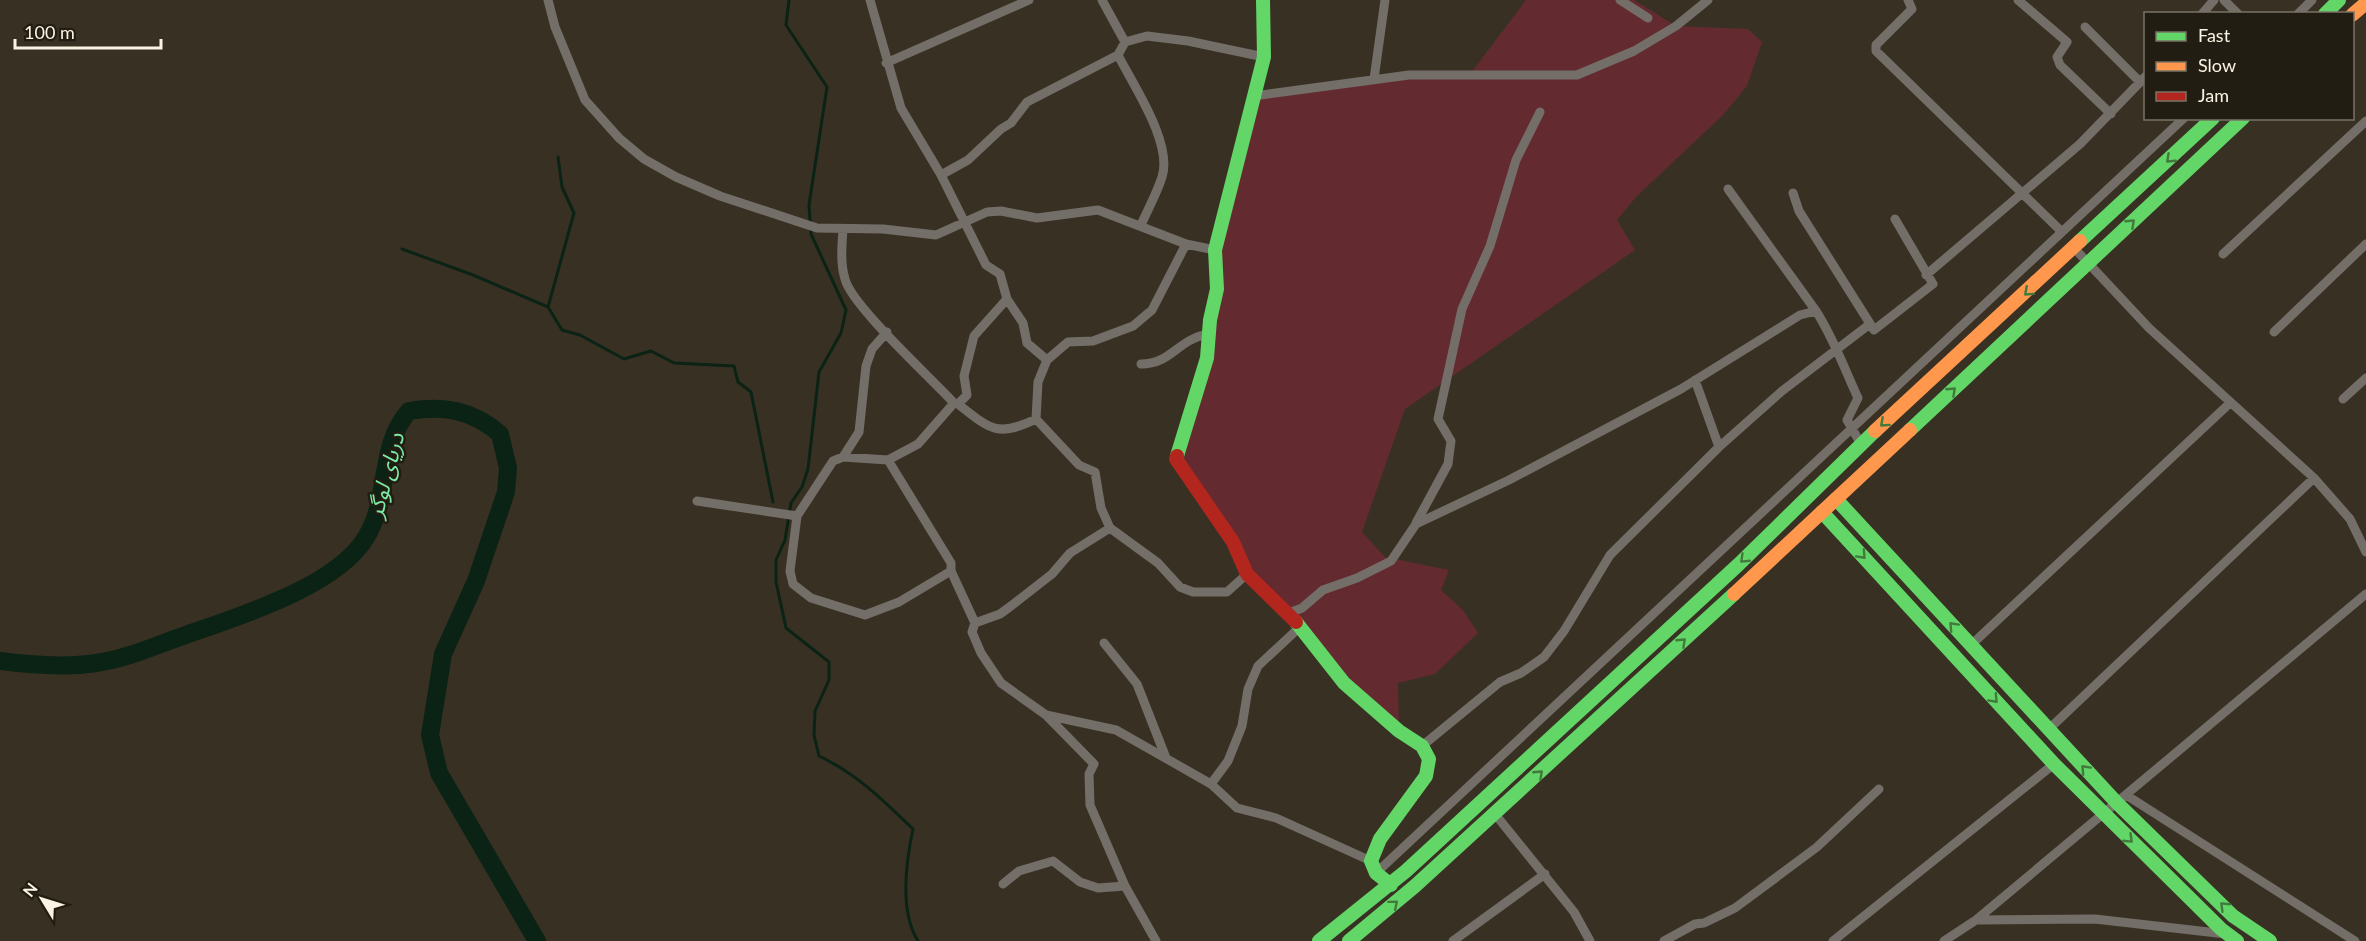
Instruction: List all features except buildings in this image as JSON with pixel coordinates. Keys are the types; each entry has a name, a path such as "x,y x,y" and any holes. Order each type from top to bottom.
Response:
{"main road":[{"path":"1263,0 1264,57 1215,250 1217,290 1207,358 1176,459 1233,542 1247,574 1272,601 1289,613 1301,626 1344,683 1399,731 1422,746 1429,759 1426,776 1380,839 1374,867 1391,885"},
{"path":"2327,12 2339,0"},
{"path":"2354,13 2366,3"},
{"path":"1319,941 1391,885 1738,565 1861,444 2075,249 2211,120"},
{"path":"1348,941 1415,886 1495,814 2241,120"},
{"path":"1836,499 2049,729 2122,799 2234,916 2270,941"},
{"path":"1822,512 2103,814 2233,938"}],"street":[{"path":"548,0 555,27 585,100 619,138 644,159 676,177 806,226 883,229 936,235 987,212 1001,211 1037,218 1098,210 1185,243 1215,250"},
{"path":"870,0 886,63 901,108 941,175 986,265 1000,274 1007,299 1023,323 1027,342 1047,360"},
{"path":"886,63 1029,0"},
{"path":"1102,0 1125,42"},
{"path":"1374,79 1385,0"},
{"path":"1620,0 1648,18"},
{"path":"1254,96 1374,79 1465,73 1577,75 1634,51 1676,26 1708,0"},
{"path":"1908,0 1912,9 1876,45 1876,51 2062,232"},
{"path":"2018,0 2067,42 2056,57 2060,65 2111,114"},
{"path":"2204,12 2214,0"},
{"path":"2224,0 2236,12"},
{"path":"2300,12 2312,0"},
{"path":"1926,274 2023,194 2111,114 2143,79 2085,27"},
{"path":"941,175 968,160 1000,129 1011,123 1027,102 1118,55 1125,42 1147,36 1157,37 1264,57"},
{"path":"1118,55 1153,123 1162,150 1163,175 1141,225"},
{"path":"1289,613 1302,608 1323,590 1357,578 1391,561 1416,524 1448,464 1451,441 1438,419 1462,309 1490,246 1516,160 1540,112"},
{"path":"1046,715 1116,730 1211,784 1237,808 1276,818 1374,867 2182,120"},
{"path":"2223,254 2366,121"},
{"path":"1728,189 1816,311 1838,347 1840,362 1858,398 1846,420 1861,444"},
{"path":"1793,192 1799,211 1874,330 1933,284 1895,219"},
{"path":"843,229 841,254 845,281 858,302 956,404 986,426 995,428 1014,430 1036,419"},
{"path":"1185,243 1152,310 1133,326 1093,341 1068,342 1047,360 1038,382 1036,419 1079,465 1095,472 1101,508 1110,528 1158,563 1180,587 1193,592 1227,592 1247,574"},
{"path":"2274,332 2366,244"},
{"path":"2075,249 2149,328 2314,478 2350,519 2366,552"},
{"path":"951,571 899,602 865,615 827,605 811,598 793,584 790,572 792,515 833,462 843,457 888,460 918,444 967,395 964,376 974,336 1007,299"},
{"path":"1416,524 1509,480 1695,380 1800,315 1816,311"},
{"path":"1422,746 1500,682 1521,673 1544,657 1564,631 1610,555 1719,447 1782,391 1870,324"},
{"path":"843,457 859,432 866,366 872,349 887,332"},
{"path":"1141,364 1156,364 1193,336 1209,334"},
{"path":"2343,399 2366,378"},
{"path":"1695,380 1719,447"},
{"path":"1971,645 2230,403"},
{"path":"888,460 951,563 951,571 975,623 972,632 981,653 1000,683 1046,715 1094,764 1089,774 1090,805 1125,886 1156,941"},
{"path":"2049,729 2314,478"},
{"path":"697,501 792,515"},
{"path":"975,623 1000,614 1052,574 1070,553 1110,528"},
{"path":"1944,941 1976,920 2366,594"},
{"path":"1211,784 1228,760 1239,734 1248,689 1258,666 1301,626"},
{"path":"1104,644 1137,684 1166,758"},
{"path":"1833,941 2055,764"},
{"path":"1664,941 1695,924 1704,923 1735,908 1817,847 1879,789"},
{"path":"2122,799 2355,941"},
{"path":"1495,814 1574,912 1590,941"},
{"path":"1003,884 1019,871 1053,861 1080,882 1098,888 1125,886"},
{"path":"1453,941 1545,874"},
{"path":"1976,920 2095,919 2233,938"},
{"path":"2334,941 2340,931"}],"shaded area":[{"path":"1526,0 1634,0 1676,26 1748,29 1762,42 1747,86 1723,115 1636,197 1617,220 1635,250 1405,409 1362,532 1385,557 1449,570 1441,590 1463,610 1478,633 1435,674 1398,683 1399,731 1272,601 1182,469 1179,442 1207,358 1215,250 1254,96 1309,87 1471,73"}],"waterway":[{"path":"789,0 786,25 827,87 809,205 811,234 846,310 841,333 819,372 808,469 802,487 791,503 785,540 776,560 776,582 786,628 829,662 829,680 815,711 814,735 819,756 858,779 913,829 906,871 906,901 912,929 918,941"},
{"path":"558,157 562,187 574,213 548,307 562,330 580,335 624,359 651,351 674,363 734,366 738,382 751,392 773,502"},
{"path":"402,249 473,275 548,307"},
{"name":"دریای لوگر","path":"0,661 60,666 107,661 140,652 256,610 308,586 331,572 365,539 378,507 392,441 409,411 446,409 479,419 500,434 508,468 506,492 476,581 443,654 430,735 439,773 537,941"}],"traffic: fast":[{"path":"1177,456 1207,358 1210,320 1217,289 1215,250 1264,57 1263,0"},
{"path":"2327,12 2339,0"},
{"path":"2080,241 2211,120"},
{"path":"1910,430 2241,120"},
{"path":"1319,941 1406,871 1738,565 1875,431"},
{"path":"1836,499 2117,803 2233,916 2270,941"},
{"path":"1822,512 2054,764 2221,929 2237,941"},
{"path":"1349,941 1415,886 1734,594"},
{"path":"1296,622 1344,683 1399,731 1422,746 1429,759 1426,776 1380,839 1371,861 1376,873 1391,885"}],"traffic: slow":[{"path":"2354,13 2366,3"},
{"path":"1875,431 2080,241"},
{"path":"1734,594 1910,430"}],"traffic: jam":[{"path":"1177,456 1176,459 1233,542 1247,574 1296,622"}]}
